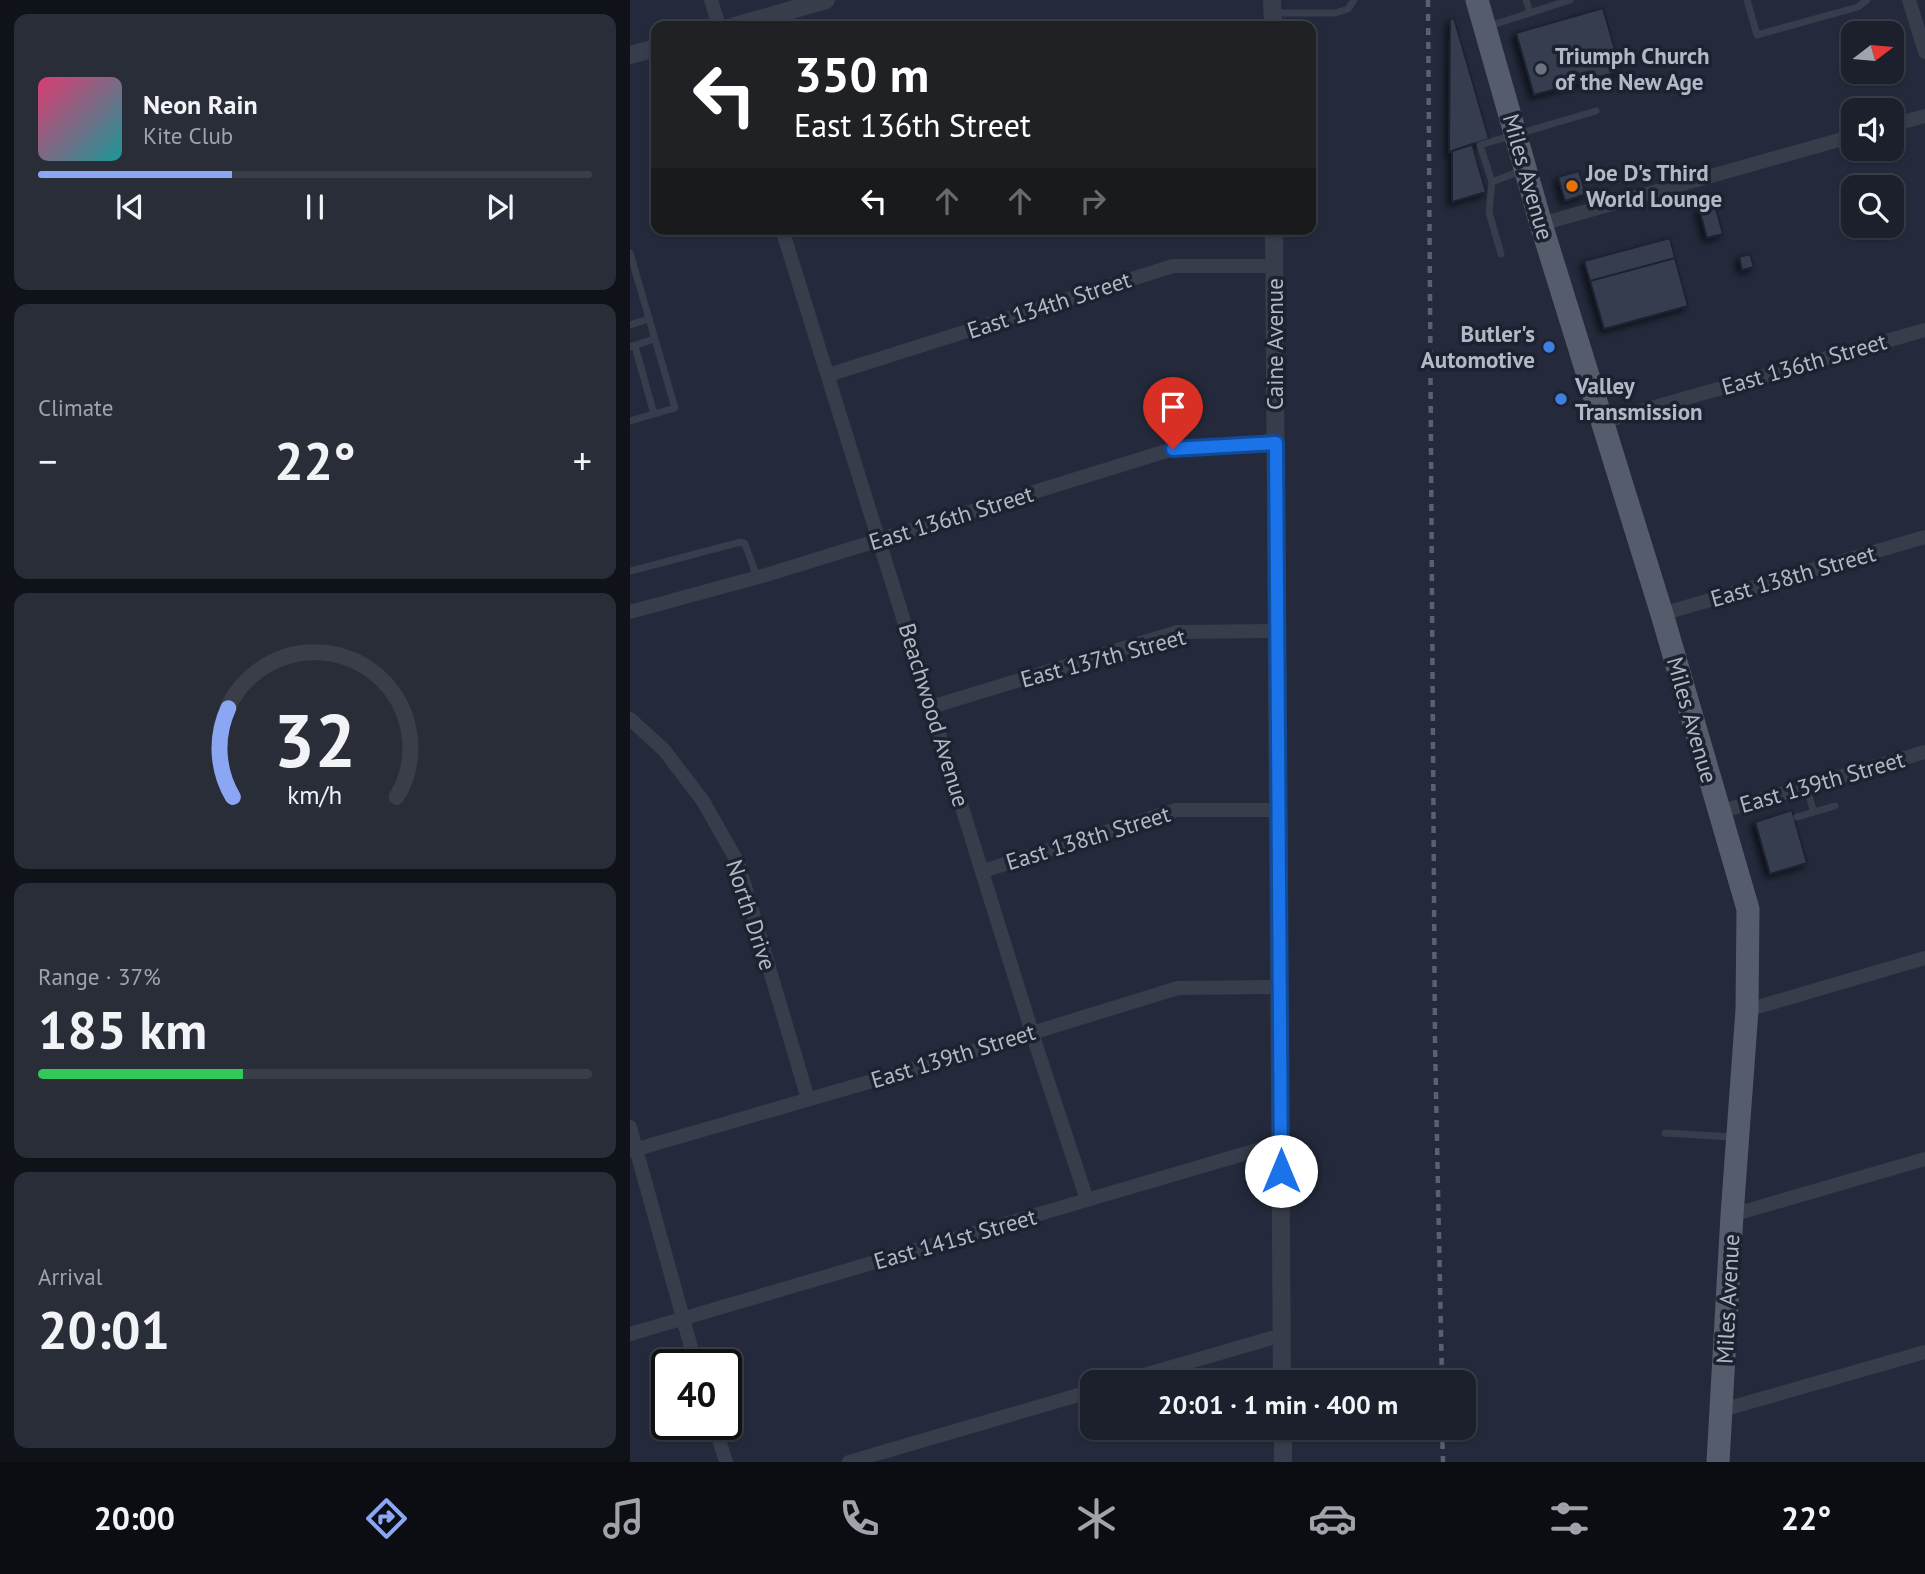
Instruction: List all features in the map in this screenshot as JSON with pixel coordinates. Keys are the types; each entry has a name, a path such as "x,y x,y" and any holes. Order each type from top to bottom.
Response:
{"main road":[{"name":"Miles Avenue","path":"1477,0 1541,224 1662,614 1748,909 1747,1010 1718,1462"}],"street":[{"path":"711,0 717,21"},
{"path":"752,21 825,0"},
{"path":"1909,0 1925,52"},
{"path":"630,55 651,49"},
{"path":"1904,122 1925,116"},
{"path":"1541,224 1841,139"},
{"name":"Beachwood Avenue","path":"784,235 1032,1033 1087,1200"},
{"name":"Caine Avenue","path":"1274,235 1282,1370"},
{"name":"East 134th Street","path":"828,375 1173,266 1275,266"},
{"name":"East 136th Street","path":"1602,422 1925,330"},
{"name":"East 136th Street","path":"630,612 757,577 1173,449 1276,443"},
{"name":"East 138th Street","path":"1662,614 1925,537"},
{"name":"East 137th Street","path":"931,707 1177,632 1277,631"},
{"name":"North Drive","path":"630,719 664,750 695,791 738,863 808,1099"},
{"name":"East 139th Street","path":"1718,812 1925,752"},
{"name":"East 138th Street","path":"983,871 1176,810 1279,810"},
{"path":"1747,1010 1925,958"},
{"name":"East 139th Street","path":"633,1150 1178,988 1280,986"},
{"path":"630,1127 633,1150 691,1349"},
{"name":"East 141st Street","path":"630,1334 1281,1143"},
{"path":"1732,1215 1925,1158"},
{"path":"1161,1370 1282,1335"},
{"path":"1722,1410 1925,1352"},
{"path":"849,1462 1080,1395"},
{"path":"720,1440 726,1462"},
{"path":"1283,1440 1283,1462"}],"lane":[{"path":"1273,13 1335,13 1348,9 1354,0"},
{"path":"1526,0 1530,13"},
{"path":"1485,27 1570,0"},
{"path":"1747,0 1757,36 1858,7 1867,0"},
{"path":"1501,254 1489,212 1492,182 1480,145 1596,111"},
{"path":"1492,182 1526,170"},
{"path":"630,253 675,408 630,421"},
{"path":"630,325 649,319"},
{"path":"654,339 633,346 654,414"},
{"path":"630,571 741,542 746,544 757,577"},
{"path":"1805,787 1814,812"},
{"path":"1797,817 1835,807"},
{"path":"1665,1133 1737,1137"}],"building":[{"path":"1603,8 1621,71 1534,95 1516,33"},
{"path":"1454,18 1489,139 1449,152 1450,19"},
{"path":"1472,144 1486,192 1452,202 1452,151"},
{"name":"Joe D's Third World Lounge","path":"1579,171 1586,194 1565,201 1558,177"},
{"path":"1715,205 1723,234 1707,238 1699,209"},
{"path":"1670,238 1675,258 1590,281 1584,261"},
{"path":"1750,254 1754,267 1742,270 1739,257"},
{"path":"1675,258 1688,306 1604,329 1590,281"},
{"path":"1792,810 1807,863 1770,874 1755,822"}],"railway":[{"path":"1428,0 1435,1044 1442,1370"},
{"path":"1442,1440 1443,1462"}],"place":[{"name":"Triumph Church of the New Age","path":"1541,69"},
{"name":"Joe D's Third World Lounge","path":"1572,186"},
{"name":"Butler's Automotive","path":"1549,347"},
{"name":"Valley Transmission","path":"1561,399"}],"route":[{"path":"1173,449 1276,443 1281,1171"}]}
